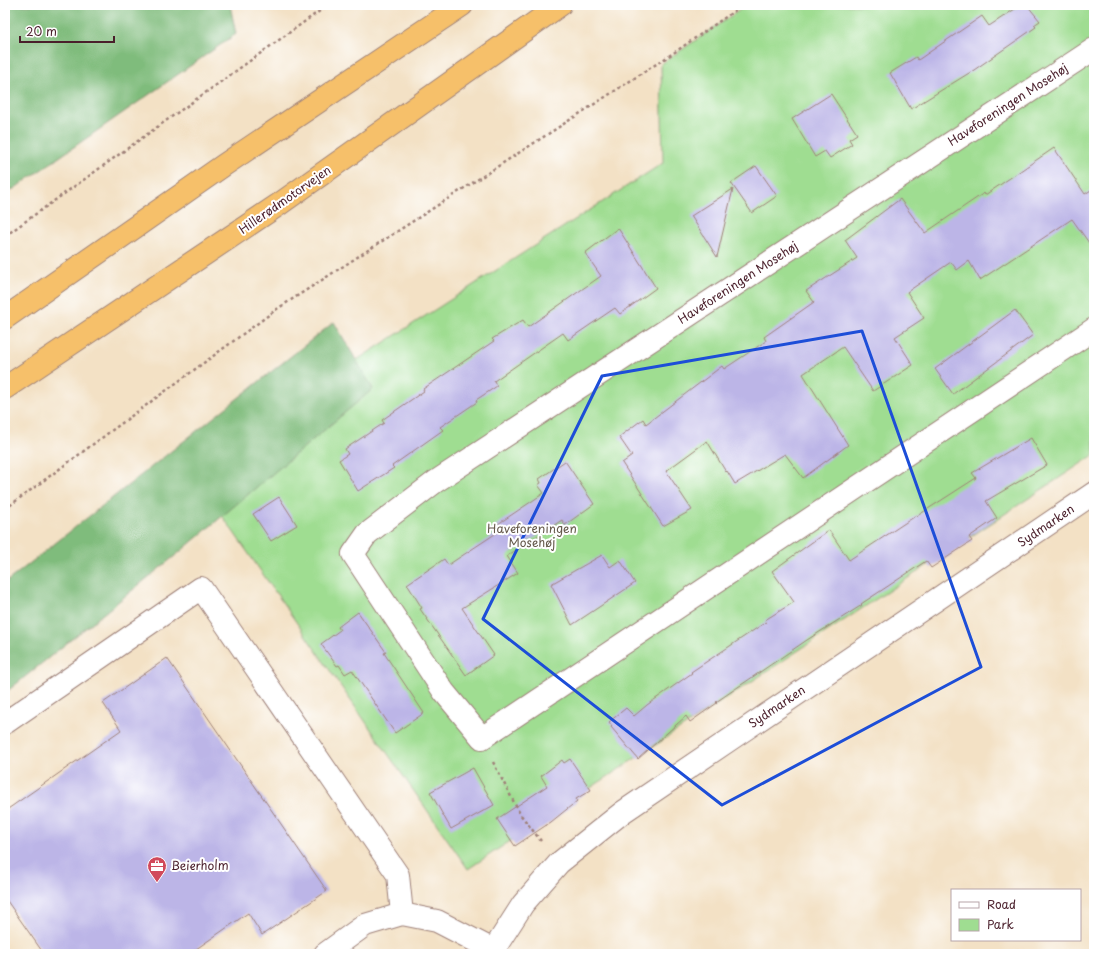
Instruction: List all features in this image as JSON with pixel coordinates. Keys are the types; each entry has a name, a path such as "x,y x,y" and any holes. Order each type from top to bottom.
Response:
{"highway":[{"path":"5,318 224,165 462,5"},
{"name":"Hillerødmotorvejen","path":"5,389 43,361 281,203 560,5"}],"street":[{"name":"Haveforeningen Mosehøj","path":"482,738 444,692 353,554 367,534 435,482 1094,48"},
{"path":"482,738 1094,329"},
{"name":"Sydmarken","path":"492,952 523,904 559,863 623,812 1094,493"},
{"path":"5,723 201,588 398,875 402,914"},
{"path":"338,950 365,925 402,914 437,921 492,952"}],"path":[{"path":"5,236 328,5"},
{"path":"5,509 277,309 675,52 742,5"},
{"path":"482,738 520,814 559,863"}],"highlighted area":[{"path":"862,331 981,667 722,805 483,619 602,376"}],"green space":[{"path":"5,5 230,5 236,34 5,195"},
{"name":"Haveforeningen Mosehøj","path":"747,5 1094,5 1094,455 468,869 189,468 663,163 661,64"},
{"path":"334,322 373,389 181,551 5,693 5,583"}],"building":[{"path":"1021,5 1027,5 1040,21 1034,25 1036,27 974,70 911,109 890,73 916,57 918,60 982,16 989,26"},
{"path":"831,94 857,134 849,139 852,144 830,158 825,151 815,157 792,119"},
{"path":"1054,148 1085,194 1094,188 1094,250 1072,219 980,280 969,261 957,270 951,262 907,292 924,318 895,337 913,365 873,391 843,347 803,374 848,445 803,478 785,454 735,484 707,441 666,471 692,510 663,526 622,463 632,456 619,437 643,419 646,424 722,366 724,369 766,341 764,337 814,302 806,291 857,258 845,240 900,199 925,233 984,193 985,195"},
{"path":"756,166 777,196 752,213 731,183"},
{"path":"733,189 717,257 691,216"},
{"path":"618,228 656,288 620,314 615,308 568,340 563,333 494,381 497,386 476,400 477,402 440,427 443,430 392,466 394,468 358,491 339,460 348,454 345,449 384,423 382,420 424,391 423,389 494,341 492,339 523,320 528,327 601,276 585,253"},
{"path":"1015,310 1033,335 953,394 935,369"},
{"path":"1031,438 1047,465 986,501 997,518 969,537 972,541 931,568 926,561 716,702 717,703 690,722 686,716 638,759 611,727 612,726 609,722 626,708 634,716 692,673 691,672 766,622 765,620 794,602 772,571 829,530 849,560 976,478 972,473"},
{"path":"565,461 594,504 565,525 562,520 507,556 518,573 462,608 494,655 466,675 420,609 422,608 407,584 444,559 448,565 498,532 495,526 544,493 538,485 541,483 539,479"},
{"path":"279,497 297,525 271,541 253,514"},
{"path":"602,555 610,567 620,560 635,583 572,625 551,584"},
{"path":"358,612 386,652 384,653 424,713 395,733 352,670 345,674 339,665 337,666 321,644 340,630 338,627"},
{"path":"167,658 327,891 262,935 248,913 189,954 44,954 5,898 5,811 121,730 103,703"},
{"path":"570,759 591,790 576,799 577,801 551,822 515,846 497,819 547,786 541,776 562,760 564,763"},
{"path":"473,768 494,805 451,829 430,792"}],"place":[{"name":"Beierholm","path":"157,883"}]}
